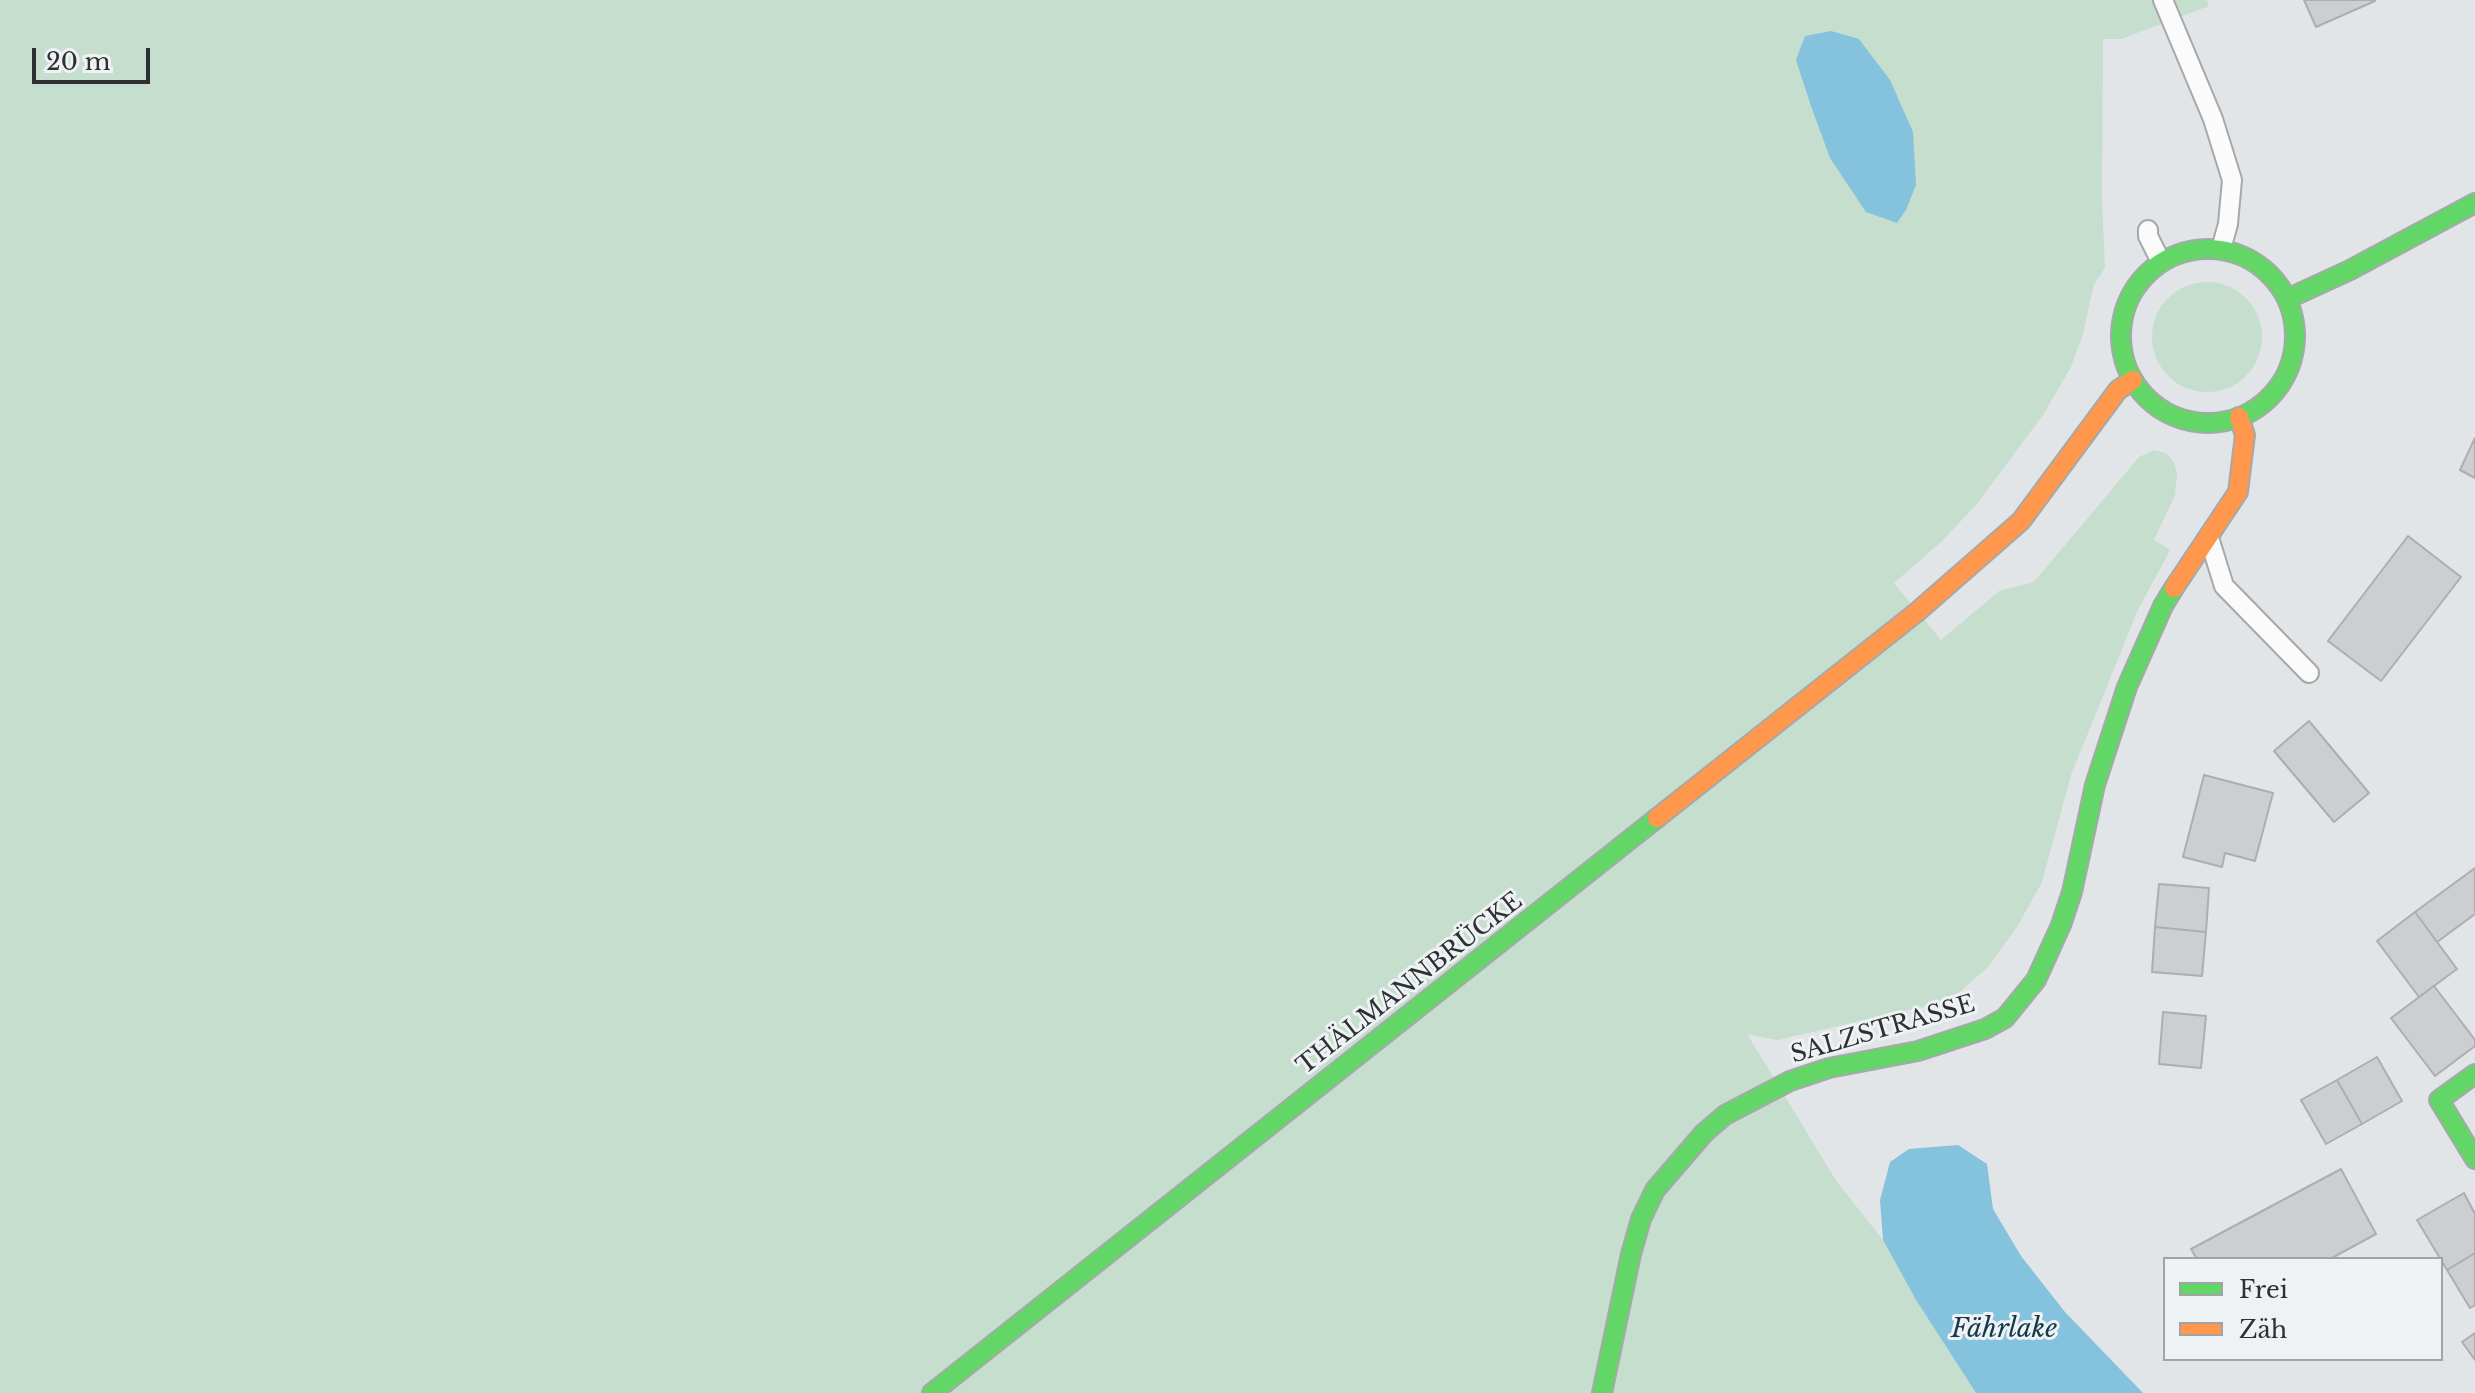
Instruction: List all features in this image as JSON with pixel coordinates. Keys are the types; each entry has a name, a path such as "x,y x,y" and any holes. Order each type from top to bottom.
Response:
{"street":[{"path":"2287,299 2350,270 2475,203"},
{"path":"2194,249 2221,249 2255,262 2273,278 2287,299 2294,319 2295,340 2288,370 2265,402 2239,417 2216,422 2179,418 2158,407 2133,380 2121,349 2123,316 2137,285 2161,262 2194,249"},
{"name":"THÄLMANNBRÜCKE","path":"932,1393 1917,612 2021,521 2118,390 2133,380"},
{"name":"SALZSTRASSE","path":"1602,1393 1641,1219 1655,1190 1704,1133 1725,1115 1790,1081 1829,1068 1918,1051 1985,1029 2005,1018 2036,980 2072,892 2095,785 2127,687 2163,606 2238,492 2245,435 2239,417"},
{"path":"2475,1074 2439,1100 2475,1159"}],"lane":[{"path":"2163,0 2213,119 2232,180 2228,224 2221,249"},
{"path":"2148,230 2161,262"},
{"path":"2208,536 2224,586 2309,673"}],"green space":[{"path":"0,0 2207,0 2209,6 2121,39 2103,39 2105,268 2094,284 2083,334 2071,367 2043,415 1976,505 1941,542 1894,583 1941,640 1999,591 2034,582 2139,457 2154,450 2166,453 2174,462 2177,475 2175,495 2154,540 2170,550 2137,612 2071,775 2042,882 2017,927 1988,967 1949,1001 1777,1040 1747,1034 1837,1182 1883,1240 1916,1300 1976,1393 0,1393"},
{"path":"2207,282 2228,286 2246,298 2258,316 2262,337 2258,358 2246,376 2228,388 2207,392 2186,388 2168,376 2156,358 2152,337 2156,316 2168,298 2186,286"}],"water":[{"path":"1831,31 1859,39 1890,80 1913,132 1916,185 1897,223 1866,212 1830,158 1811,106 1796,60 1805,36"},
{"name":"Fährlake","path":"1958,1145 1987,1164 1993,1209 2021,1256 2065,1312 2143,1393 1976,1393 1916,1300 1883,1240 1880,1200 1890,1162 1909,1149"}],"building":[{"path":"2304,0 2375,0 2375,1 2316,27"},
{"path":"2475,438 2475,478 2460,470"},
{"path":"2408,536 2461,577 2381,681 2328,641"},
{"path":"2309,721 2369,793 2334,822 2274,751"},
{"path":"2204,775 2273,793 2255,861 2225,853 2222,867 2183,857"},
{"path":"2475,868 2475,914 2437,942 2415,912"},
{"path":"2159,884 2209,888 2206,932 2155,927"},
{"path":"2415,912 2457,969 2419,997 2377,941"},
{"path":"2155,927 2206,932 2202,976 2152,972"},
{"path":"2434,986 2475,1040 2475,1046 2435,1076 2391,1018"},
{"path":"2163,1012 2206,1016 2201,1068 2159,1064"},
{"path":"2377,1057 2402,1101 2362,1124 2337,1080"},
{"path":"2337,1080 2362,1124 2326,1144 2301,1100"},
{"path":"2341,1169 2376,1234 2334,1257 2196,1257 2191,1249"},
{"path":"2464,1193 2475,1214 2475,1253 2447,1270 2443,1257 2439,1257 2417,1220"},
{"path":"2475,1253 2475,1305 2470,1308 2447,1270"},
{"path":"2475,1333 2475,1360 2462,1342"}],"traffic: fast":[{"path":"2287,299 2350,270 2475,203"},
{"path":"2208,249 2241,255 2270,274 2289,303 2295,336 2289,369 2270,398 2241,417 2208,423 2175,417 2146,398 2127,369 2121,336 2127,303 2146,274 2175,255 2208,249"},
{"path":"1602,1393 1641,1219 1655,1190 1704,1133 1725,1115 1790,1081 1829,1068 1918,1051 1985,1029 2005,1018 2036,980 2072,892 2095,785 2127,687 2174,588"},
{"path":"932,1393 1657,818"},
{"path":"2475,1074 2439,1100 2475,1159"}],"traffic: slow":[{"path":"1657,818 1917,612 2021,521 2118,390 2133,380"},
{"path":"2174,588 2238,492 2245,435 2239,417"}]}
